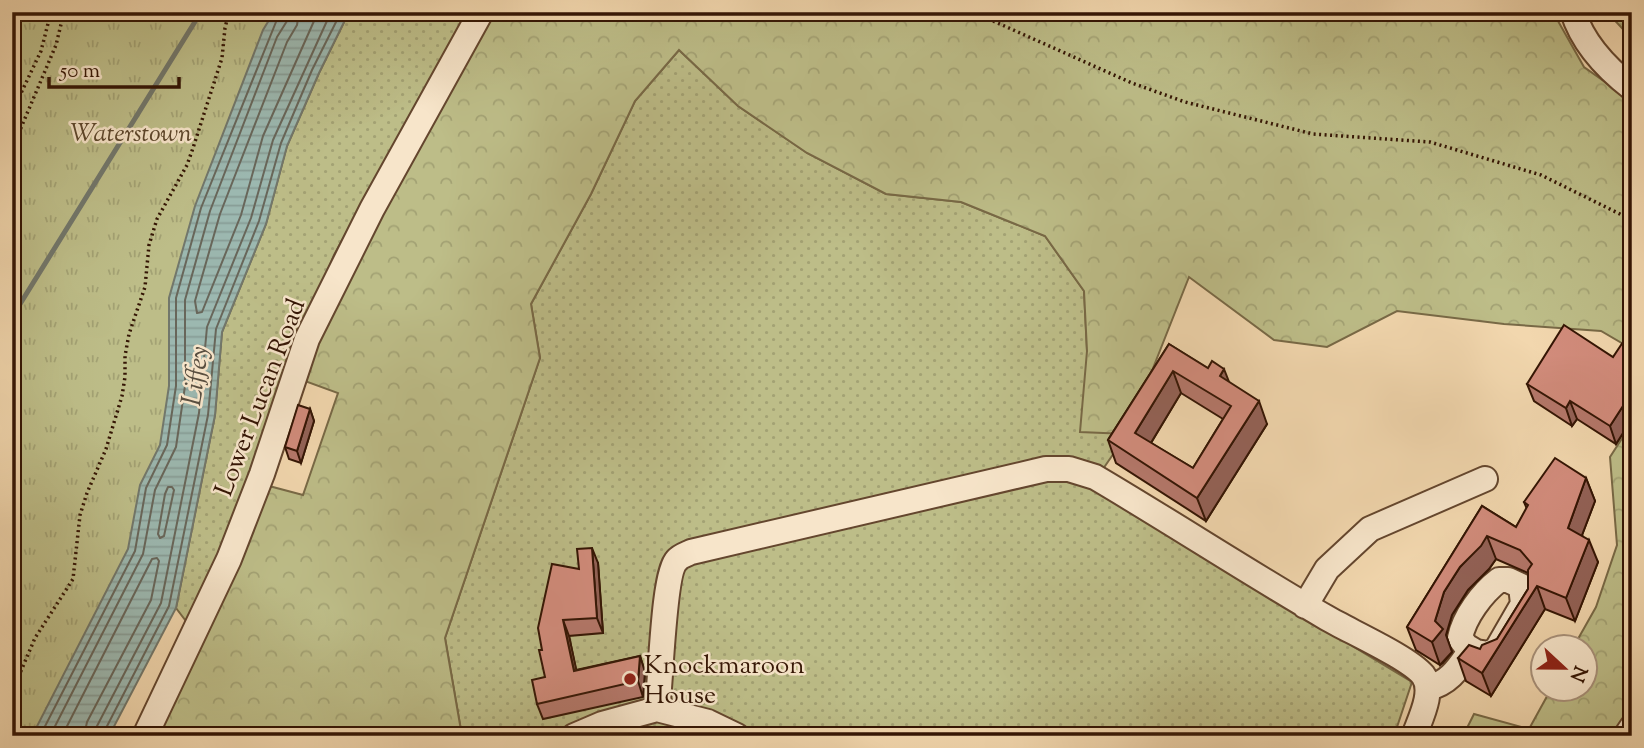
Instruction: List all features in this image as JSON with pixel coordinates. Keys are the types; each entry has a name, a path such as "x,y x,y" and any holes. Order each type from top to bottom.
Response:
{"street":[{"name":"Lower Lucan Road","path":"145,736 229,559 259,482 307,339 372,209 481,12"},
{"path":"1573,12 1595,55 1613,74 1632,88"},
{"path":"657,709 666,597 670,572 676,560 691,552 1046,469 1069,469 1095,477 1305,606 1403,660 1423,675 1428,688 1415,736"},
{"path":"1305,606 1327,569 1370,529 1485,479"},
{"path":"1428,688 1445,682 1471,650"},
{"path":"574,736 602,724 657,709 708,722 737,736"},
{"path":"1626,736 1632,727"}],"path":[{"path":"12,112 41,51 51,12"},
{"path":"12,149 56,45 64,12"},
{"path":"12,692 35,638 73,579 80,515 106,449 122,396 125,356 129,334 145,287 149,245 157,219 187,165 193,148 222,58 229,12"},
{"path":"973,12 1132,83 1185,102 1312,134 1430,142 1541,175 1632,220"}],"green space":[{"name":"Waterstown","path":"12,12 314,12 177,480 65,736 12,736"},
{"path":"349,12 467,12 334,255 284,377 243,498 189,625 176,608 215,415 222,332 266,224 287,146"},
{"path":"492,12 1558,12 1558,21 1584,67 1632,101 1632,349 1601,331 1504,324 1397,311 1327,347 1274,340 1189,277 1127,434 1080,432 1087,351 1084,291 1045,236 961,202 886,194 807,153 738,106 679,50 635,101 591,194 531,304 540,358 445,638 462,736 156,736 269,486 303,495 338,393 302,380 352,268"},
{"path":"1607,12 1632,12 1632,39"},
{"path":"679,50 738,106 807,153 886,194 961,202 1045,236 1084,291 1087,351 1127,434 1090,488 1412,682 1394,736 462,736 445,638 540,358 531,304 591,194 635,101"},
{"path":"1632,423 1632,700 1616,736 1463,736 1474,714 1529,729 1544,702 1598,702 1598,632 1582,632 1596,607 1617,545 1610,457"}],"water":[{"name":"Liffey","path":"274,12 349,12 287,146 266,224 222,332 215,415 176,608 109,736 32,736 128,549 140,485 160,445 169,386 169,298 195,206 263,30"}],"building":[{"path":"1564,325 1613,357 1627,336 1632,339 1632,392 1610,426 1570,401 1566,408 1527,384"},
{"path":"1169,344 1208,368 1212,361 1224,369 1220,376 1259,401 1197,498 1108,440","holes":["1173,371 1231,406 1193,468 1135,433"]},
{"path":"298,405 310,409 297,451 285,447"},
{"path":"1555,458 1586,478 1568,528 1589,540 1566,598 1537,586 1482,673 1458,658 1469,645 1480,649 1482,645 1497,639 1528,589 1528,570 1532,564 1520,550 1487,536 1460,567 1444,592 1435,621 1443,629 1434,640 1432,642 1407,627 1482,506 1516,527 1528,505 1524,502"},
{"path":"592,548 597,618 563,620 574,671 640,656 638,681 537,704 532,680 545,677 539,650 542,650 538,628 552,564 579,569 577,549"}],"waterway":[{"path":"12,317 201,12"}],"place":[{"name":"Knockmaroon House","path":"630,679"}]}
